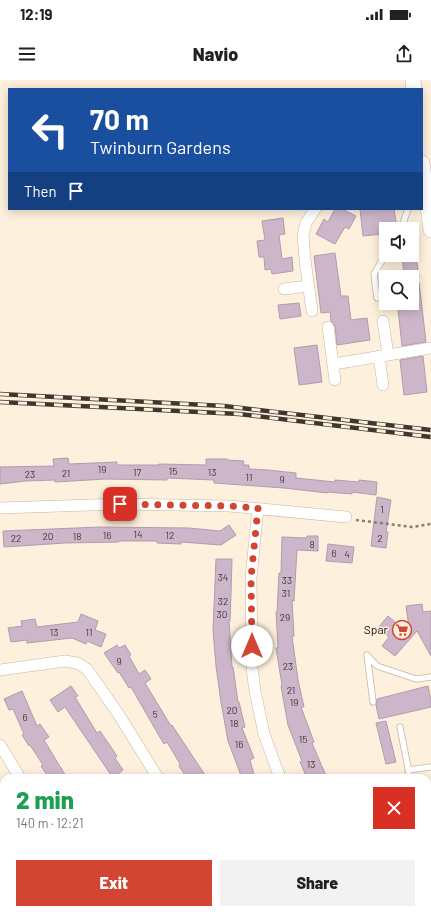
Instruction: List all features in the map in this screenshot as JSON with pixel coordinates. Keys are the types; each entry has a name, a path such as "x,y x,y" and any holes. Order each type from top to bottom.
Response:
{"street":[{"path":"423,187 424,203 431,230"},
{"path":"312,311 303,234 306,222 314,210"},
{"path":"284,289 308,286"},
{"path":"383,321 383,385"},
{"path":"328,327 336,380"},
{"path":"334,364 431,348"},
{"path":"0,508 120,504 229,506 346,517"},
{"path":"258,508 251,578 252,668 264,734 279,774"},
{"path":"0,670 65,662 77,663 87,669 155,774"},
{"path":"0,745 18,774"}],"lane":[{"path":"403,222 408,210"},
{"path":"376,298 374,274 381,262"},
{"path":"373,702 367,656 377,666 416,679 431,677"},
{"path":"400,727 409,774"},
{"path":"408,770 431,767"}],"path":[{"path":"346,517 399,526 412,527 431,524"}],"building":[{"path":"334,210 344,210 356,216 349,229 345,227 335,244 316,234 324,219 328,222"},
{"path":"360,210 394,210 396,222 379,222 379,234 363,236"},
{"path":"283,218 285,234 279,235 282,259 292,257 293,271 272,274 271,269 265,270 264,257 259,257 257,241 265,240 262,221"},
{"path":"335,253 341,296 348,296 351,320 367,318 370,340 337,345 335,326 331,321 330,312 321,313 314,256"},
{"path":"403,262 417,262 418,270 403,270"},
{"path":"419,282 426,342 402,346 398,310 419,310"},
{"path":"299,303 301,316 280,319 278,305"},
{"path":"317,345 322,382 299,385 294,348"},
{"path":"423,356 427,392 404,395 400,360"},
{"path":"68,458 69,464 117,462 117,465 206,465 206,459 244,461 243,465 249,465 249,469 296,473 296,478 335,482 335,480 359,482 359,480 377,482 376,495 352,492 352,494 327,493 214,483 214,480 167,478 167,480 106,479 55,482 55,480 26,481 0,484 0,467 54,466 53,459"},
{"path":"377,497 391,500 386,532 388,532 386,548 371,546"},
{"path":"229,525 236,535 221,545 181,542 181,544 157,543 157,541 119,541 4,547 3,531 100,527 189,528 220,531"},
{"path":"307,536 318,536 318,551 297,550 294,601 292,600 294,636 292,636 298,680 304,707 301,707 314,742 312,743 325,774 305,774 300,762 302,761 288,725 276,648 278,648 276,612 279,573 281,573 282,537 307,538"},
{"path":"328,544 354,547 352,563 326,561"},
{"path":"216,559 232,559 229,621 232,667 238,702 245,727 242,728 254,758 250,760 254,774 240,774 228,741 216,666 213,630"},
{"name":"Spar","path":"422,604 423,612 431,611 431,656 417,631 395,656 382,646 389,637 378,628 388,616 410,635 406,606"},
{"path":"81,614 98,621 95,630 106,634 101,647 87,641 86,644 72,638 27,643 27,640 11,642 8,628 22,626 21,621 35,619 37,627 78,622"},
{"path":"117,645 119,648 125,645 139,674 145,670 151,679 145,683 171,726 172,725 204,774 184,774 167,742 164,744 131,687 129,688 104,653"},
{"path":"71,686 78,696 75,697 97,733 100,731 117,756 115,758 123,770 118,774 110,774 65,707 58,712 50,700"},
{"path":"428,686 431,707 379,719 376,705 377,699"},
{"path":"22,691 37,726 40,724 49,737 44,740 65,774 46,774 41,766 43,765 22,735 24,734 13,709 9,710 4,699"},
{"path":"386,721 396,762 386,764 376,723"}],"railway":[{"path":"0,394 224,406 431,430"},
{"path":"0,402 239,414 431,437"}],"place":[{"name":"Spar","path":"402,630"}],"route":[{"path":"120,504 258,508 251,578 252,646"}]}
